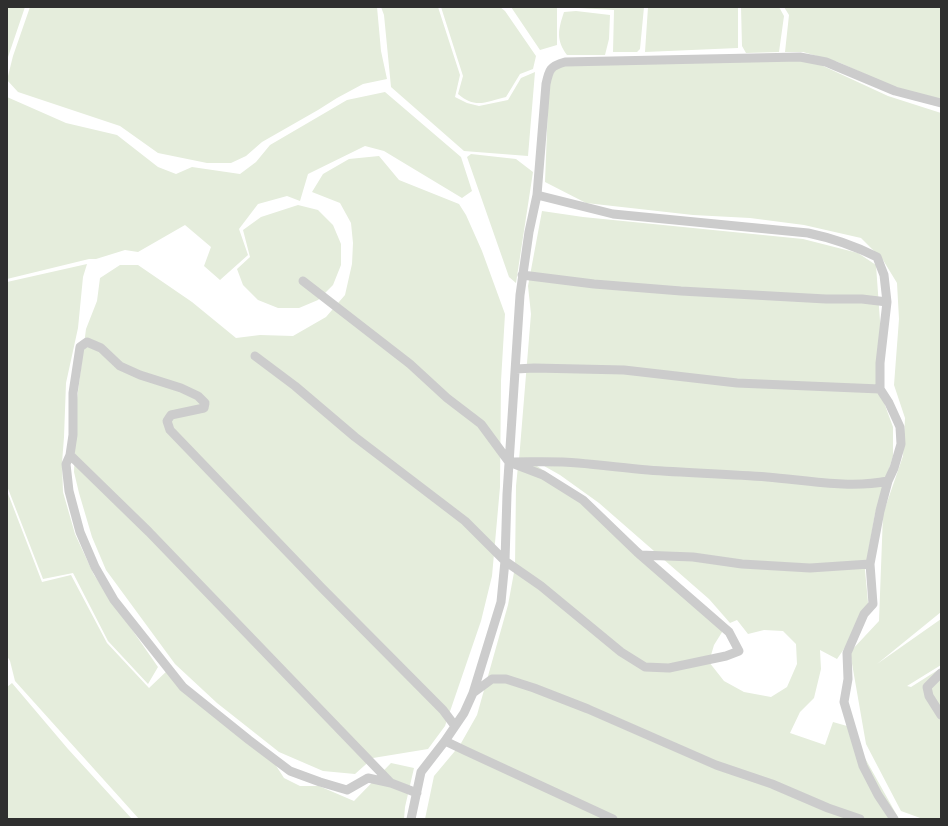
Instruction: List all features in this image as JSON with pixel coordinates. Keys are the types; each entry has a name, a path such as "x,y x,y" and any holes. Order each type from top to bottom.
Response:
{"street":[{"path":"411,819 422,772 464,713 473,693 501,602 505,561 509,462 522,275 537,195 546,84 548,73 553,66 565,62 800,57 826,62 894,91 941,103"},
{"path":"537,195 613,214 808,233 850,245 877,257 884,275 887,302 880,363 880,390 889,403 900,427 901,444 894,468 888,481 880,511 870,564 873,604 864,614 847,653 848,679 844,702 863,766 878,795 894,819"},
{"path":"522,275 594,284 681,291 826,299 862,299 887,302"},
{"path":"255,356 295,386 355,437 465,522 505,561 541,586 621,652 645,667 669,668 726,656 739,651 729,632 640,555 582,500 543,475 509,462 481,424 447,398 410,364 303,281"},
{"path":"417,793 390,783 368,778 347,790 320,782 290,770 183,688 121,610 94,568 80,532 69,491 66,464 70,454 73,435 73,393 80,347 87,342 101,348 120,366 140,375 181,388 198,396 205,403 204,408 171,415 167,421 170,430 443,710 455,726"},
{"path":"516,369 624,370 737,383 880,390"},
{"path":"70,454 148,532 390,783"},
{"path":"509,462 547,461 632,469 727,474 836,483 873,484 888,481"},
{"path":"640,555 693,557 742,564 810,568 870,564"},
{"path":"941,673 927,687 929,696 941,715"},
{"path":"473,693 492,679 506,679 588,709 716,765 772,784 828,808 860,819"},
{"path":"445,741 612,819"}],"green space":[{"path":"7,7 25,7 7,60"},
{"path":"30,7 377,7 381,51 387,79 363,84 337,98 262,142 246,156 231,163 207,163 158,153 120,126 18,92 7,80 13,56"},
{"path":"381,7 438,7 460,75 455,97 467,103 479,106 508,100 521,78 535,72 528,156 464,151 391,87 384,15"},
{"path":"441,7 500,7 505,11 536,56 533,69 520,74 506,97 487,102 475,103 464,99 458,94 463,76"},
{"path":"511,7 557,7 557,45 540,50"},
{"path":"561,7 644,7 640,49 637,52 613,52 614,10"},
{"path":"648,7 738,7 738,48 645,52"},
{"path":"741,7 779,7 784,16 779,52 746,53 742,46"},
{"path":"784,7 941,7 941,100 892,86 838,62 803,52 785,52 789,15"},
{"path":"576,11 610,15 609,39 605,55 567,55 563,50 559,30 564,12"},
{"path":"793,59 821,65 888,96 941,113 941,612 877,664 941,619 941,665 907,686 911,687 941,668 941,819 923,819 901,811 866,744 850,652 879,621 883,514 903,456 905,418 894,385 899,319 897,283 883,260 861,238 804,225 750,218 693,215 586,203 545,182 549,80 561,64"},
{"path":"385,92 461,157 472,191 462,198 384,151 365,146 308,174 300,201 287,196 258,204 239,229 248,255 220,280 204,266 211,247 185,225 138,252 125,250 96,259 89,259 7,279 7,97 66,123 117,135 158,167 176,174 192,167 240,174 256,162 270,145 347,100"},
{"path":"471,154 516,159 533,172 516,283 509,277 467,157"},
{"path":"379,156 399,180 459,204 466,215 482,251 505,314 501,381 500,487 492,576 481,621 445,726 428,749 373,758 355,774 323,771 279,752 217,703 175,664 106,570 92,537 74,472 77,399 86,329 97,301 100,278 120,265 138,265 192,302 236,338 260,335 293,336 326,317 345,295 352,264 353,243 351,223 340,203 312,192 323,174 349,159"},
{"path":"298,205 318,210 333,225 341,244 341,265 333,285 318,300 299,308 278,308 258,300 243,285 237,269 250,257 243,230 261,217"},
{"path":"542,211 583,217 803,239 858,253 876,265 883,363 882,397 893,427 893,456 875,514 865,570 869,613 837,659 820,650 821,669 814,698 800,712 790,733 825,745 833,722 847,726 899,819 425,819 434,776 460,745 477,715 508,605 515,567 516,486 518,466 534,464 555,478 724,629 714,645 709,662 724,681 744,692 771,697 787,687 797,664 796,644 783,631 764,630 748,634 737,620 730,623 709,599 599,503 560,475 537,462 519,460 531,314 528,286"},
{"path":"87,264 83,277 78,328 66,383 62,463 63,492 75,534 94,575 158,667 148,684 108,641 73,573 43,579 7,486 7,282"},
{"path":"7,491 42,582 71,575 107,643 149,688 170,668 228,728 273,761 284,778 300,786 319,786 354,801 391,763 414,768 405,807 404,819 139,819 15,681 10,661 7,656"},
{"path":"12,683 68,749 132,819 7,819 7,687"}]}
